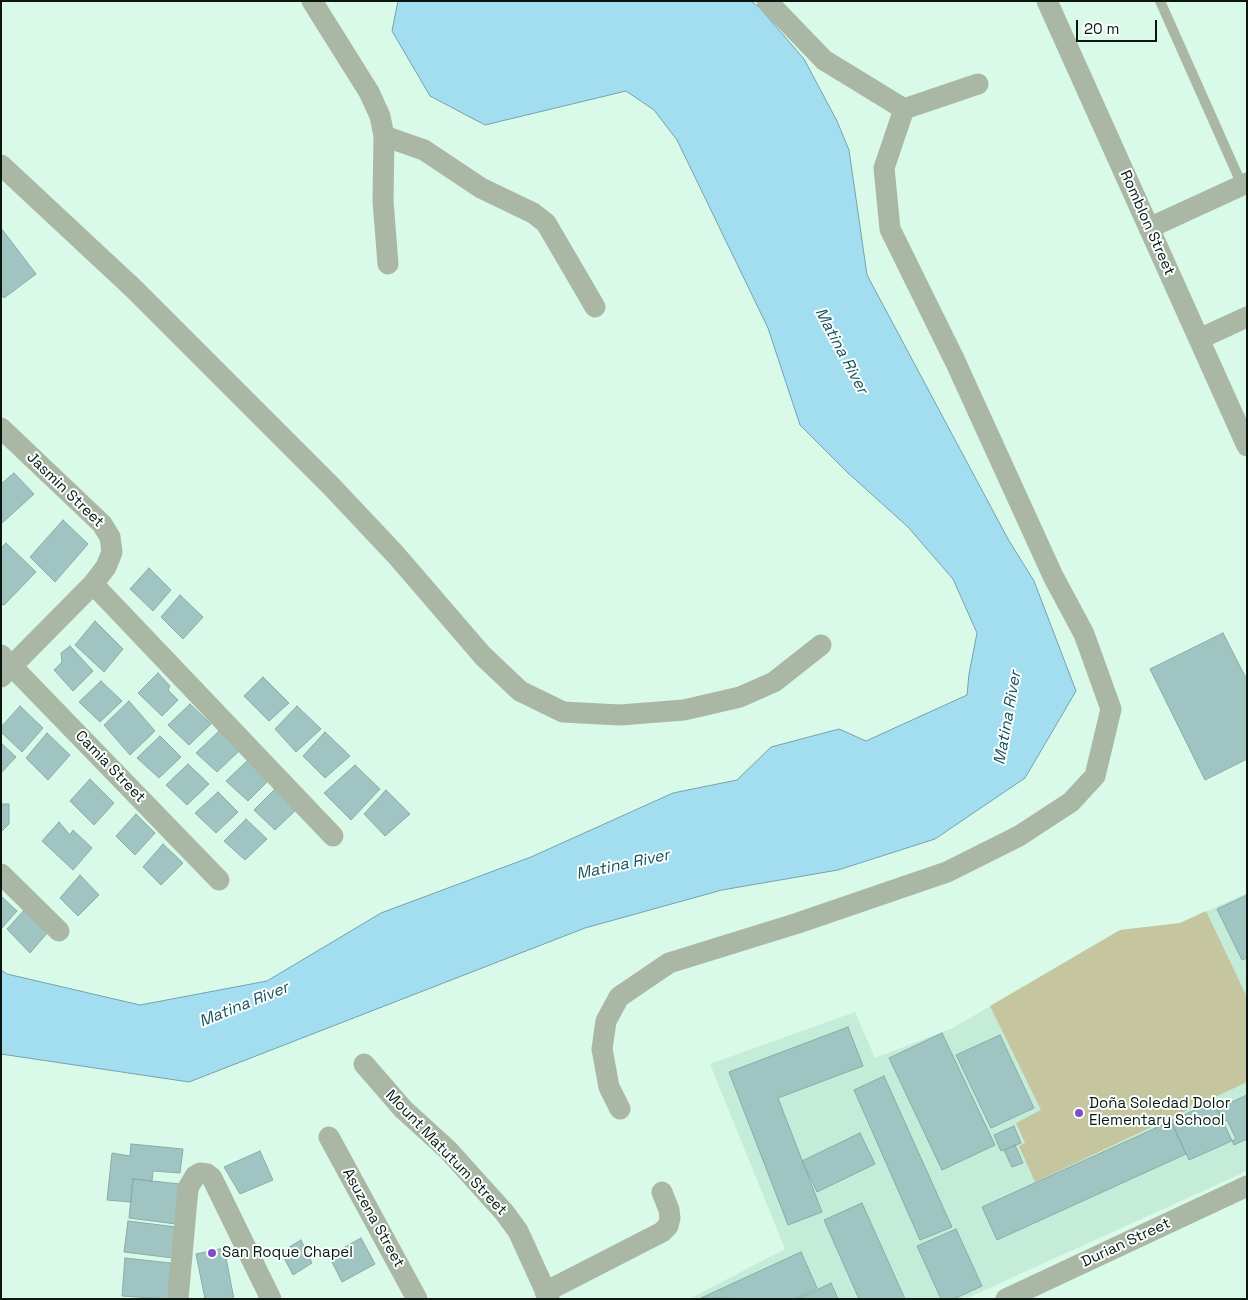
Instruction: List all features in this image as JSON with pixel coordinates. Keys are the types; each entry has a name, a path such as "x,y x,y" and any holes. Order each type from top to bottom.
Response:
{"street":[{"path":"312,1 369,92 380,116 384,136 383,201 388,264"},
{"path":"767,1 824,60 904,109"},
{"name":"Romblon Street","path":"1047,1 1245,437"},
{"path":"904,109 978,84"},
{"path":"620,1110 609,1087 602,1049 606,1021 619,998 670,963 798,923 947,872 1027,831 1071,802 1095,776 1112,709 1084,634 1053,576 956,361 890,229 884,168 904,109"},
{"path":"384,136 424,150 481,188 533,213 546,223 595,307"},
{"path":"1,165 133,288 318,473 396,555 483,656 520,691 562,712 620,715 684,710 740,697 774,682 821,645"},
{"path":"1149,228 1244,185"},
{"path":"1199,339 1247,317"},
{"name":"Jasmin Street","path":"1,428 102,524 110,537 112,552 106,568 93,584 5,666"},
{"path":"93,584 333,836"},
{"name":"Camia Street","path":"5,666 219,880"},
{"path":"1,874 59,931"},
{"name":"Mount Matutum Street","path":"364,1064 403,1109 448,1150 504,1212 518,1231 547,1296"},
{"name":"Asuzena Street","path":"329,1137 417,1299"},
{"path":"178,1299 188,1188 194,1176 200,1174 207,1174 212,1178 271,1299"},
{"name":"Durian Street","path":"1006,1299 1247,1186"},
{"path":"547,1296 662,1232 668,1226 670,1218 662,1192"}],"lane":[{"path":"1160,1 1244,185"}],"shaded area":[{"name":"Doña Soledad Dolor Elementary School","path":"1247,893 1247,1171 965,1299 689,1299 785,1249 710,1064 855,1012 875,1058 953,1028 1120,930 1180,923"},
{"path":"1206,911 1247,997 1247,1082 1035,1182 1019,1146 1025,1143 1016,1123 1041,1110 990,1006 1120,930 1180,923"}],"water":[{"name":"Matina River","path":"398,1 751,1 759,7 804,59 837,121 849,150 867,275 1008,539 1034,581 1076,691 1025,778 935,839 838,870 722,890 585,928 189,1082 1,1054 1,970 7,974 140,1005 267,981 381,913 531,857 673,793 737,780 771,747 839,729 866,741 967,695 977,633 953,579 908,527 848,473 800,425 768,328 677,140 654,110 626,91 485,125 430,96 392,31"}],"building":[{"path":"1,228 36,274 4,298 1,295"},
{"path":"14,473 34,494 1,524 1,484"},
{"path":"63,520 88,544 55,582 30,557"},
{"path":"6,543 36,572 4,605 1,604 1,548"},
{"path":"149,568 171,590 153,611 130,589"},
{"path":"180,595 203,617 183,639 161,617"},
{"path":"95,621 123,649 104,672 75,645"},
{"path":"1223,633 1247,680 1247,759 1205,780 1150,669"},
{"path":"70,646 93,671 73,691 54,670 62,662 61,653"},
{"path":"158,673 170,686 168,690 178,700 162,716 138,693"},
{"path":"263,677 289,703 269,721 244,696"},
{"path":"101,681 122,701 100,722 79,702"},
{"path":"129,701 155,731 130,755 104,725"},
{"path":"190,704 211,724 189,745 168,725"},
{"path":"20,706 43,728 22,752 1,732 1,727"},
{"path":"297,706 321,729 296,752 275,729"},
{"path":"219,731 239,751 217,772 196,753"},
{"path":"325,732 350,756 325,778 303,756"},
{"path":"47,733 70,755 48,780 26,758"},
{"path":"160,736 181,757 159,778 137,758"},
{"path":"1,743 16,757 1,773"},
{"path":"249,759 270,779 248,801 226,781"},
{"path":"188,764 209,784 187,805 166,785"},
{"path":"355,765 380,789 351,820 324,793"},
{"path":"90,779 114,803 94,825 70,801"},
{"path":"276,788 297,809 275,830 254,810"},
{"path":"386,790 410,814 385,836 364,814"},
{"path":"218,792 238,812 216,833 195,813"},
{"path":"1,804 9,804 9,824 1,832"},
{"path":"136,814 155,833 135,855 116,836"},
{"path":"246,819 267,839 245,860 224,841"},
{"path":"59,822 70,835 73,830 92,848 73,870 42,841"},
{"path":"163,844 183,863 161,885 143,867"},
{"path":"80,875 99,895 78,916 60,898"},
{"path":"1247,895 1247,958 1242,960 1217,909"},
{"path":"1,896 17,911 1,929"},
{"path":"26,908 49,931 30,953 7,929"},
{"path":"848,1027 863,1066 778,1098 822,1212 788,1225 729,1072"},
{"path":"942,1033 995,1145 942,1170 889,1058"},
{"path":"1000,1035 1034,1108 991,1128 956,1055"},
{"path":"884,1076 952,1227 920,1240 854,1090"},
{"path":"1247,1095 1247,1139 1234,1145 1217,1109"},
{"path":"1214,1101 1223,1122 1227,1120 1236,1139 1189,1160 1171,1121"},
{"path":"1171,1121 1186,1154 997,1240 982,1207"},
{"path":"1014,1126 1021,1143 1001,1151 994,1135"},
{"path":"860,1133 875,1164 817,1192 802,1161"},
{"path":"131,1144 183,1149 180,1173 153,1171 152,1181 133,1179 131,1202 107,1200 112,1153 130,1156"},
{"path":"1015,1145 1023,1163 1012,1167 1004,1150"},
{"path":"260,1151 273,1180 240,1194 224,1167"},
{"path":"133,1179 180,1184 176,1224 129,1218"},
{"path":"862,1203 905,1299 859,1299 824,1220"},
{"path":"128,1221 176,1227 173,1258 124,1252"},
{"path":"956,1229 982,1286 954,1299 941,1299 917,1246"},
{"path":"361,1238 375,1264 342,1282 329,1256"},
{"path":"301,1240 312,1263 293,1275 281,1252"},
{"path":"224,1248 234,1299 205,1299 196,1254"},
{"path":"801,1252 817,1288 795,1299 701,1298"},
{"path":"125,1258 171,1263 168,1299 122,1296"},
{"path":"831,1283 838,1299 798,1299"}],"place":[{"name":"Doña Soledad Dolor Elementary School","path":"1079,1113"},
{"name":"San Roque Chapel","path":"212,1253"}]}
